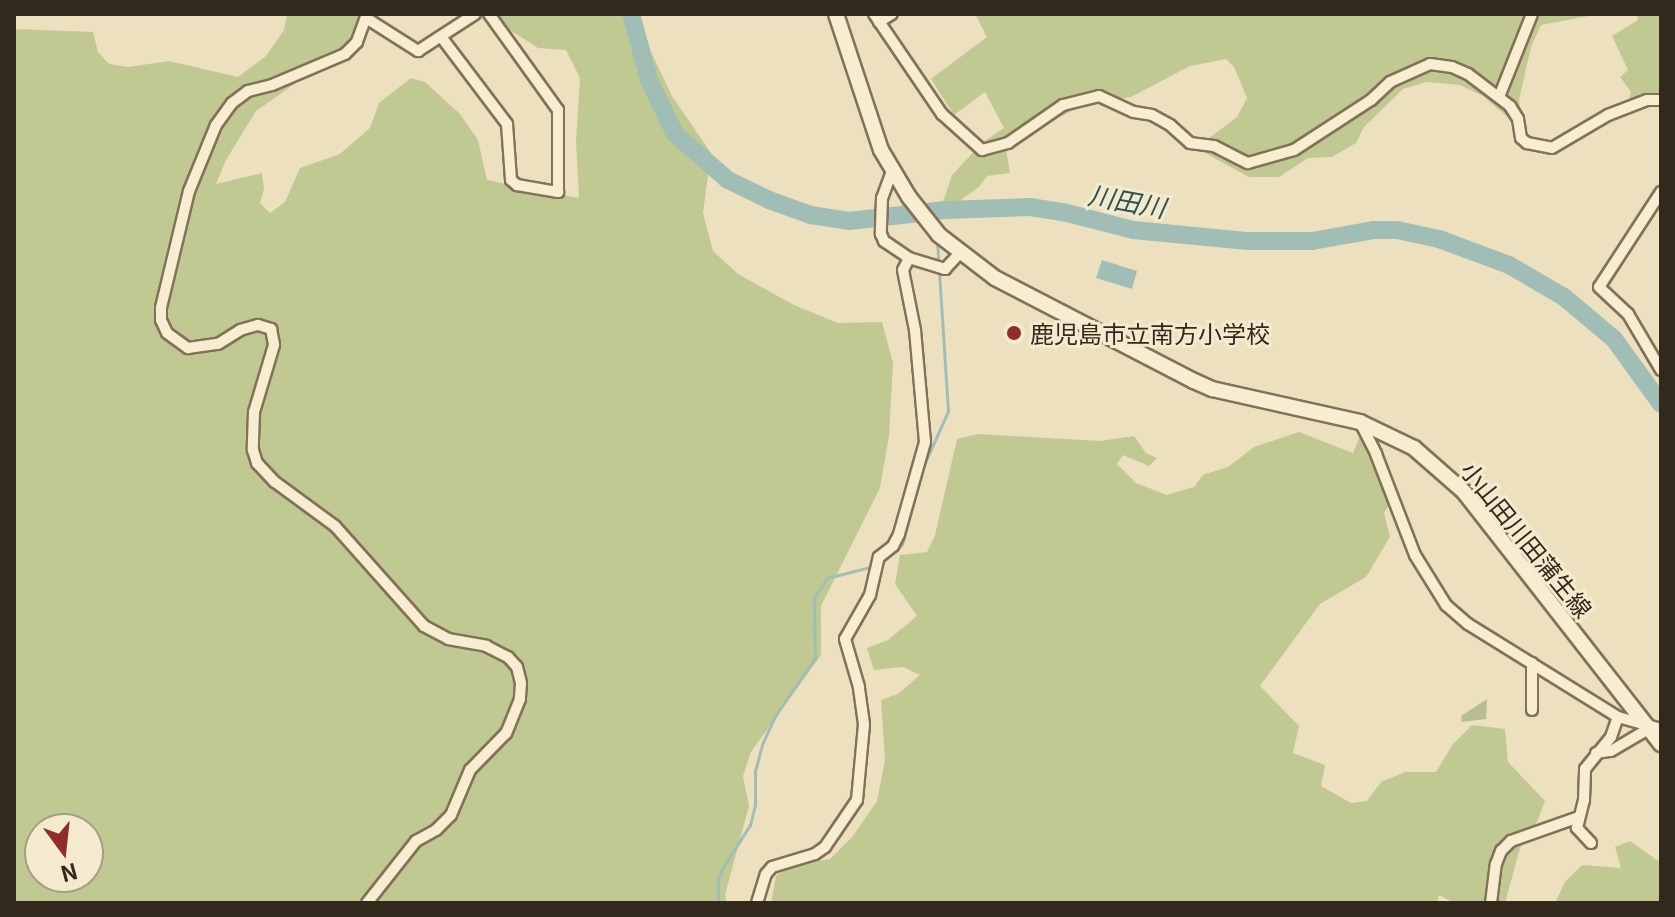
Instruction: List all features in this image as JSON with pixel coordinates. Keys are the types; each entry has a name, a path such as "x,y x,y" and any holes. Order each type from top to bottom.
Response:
{"main road":[{"name":"小山田川田蒲生線","path":"836,14 854,76 892,171 939,235 995,278 1212,389 1360,422 1414,448 1464,492 1656,728 1661,744"}],"street":[{"path":"367,903 416,841 436,830 451,815 470,770 506,733 520,699 517,667 508,657 486,646 448,639 424,626 335,526 275,482 257,463 253,450 254,412 274,345 271,329 258,325 197,349 178,343 161,320 176,235 194,177 216,125 232,103 248,91 272,85 345,54 357,42 366,16 418,51 475,14"},
{"path":"442,38 507,124 511,180 517,185 558,192 558,110 489,14"},
{"path":"892,14 877,18 942,114 982,150 1008,143 1063,105 1099,96 1134,112 1152,115 1190,143 1214,146 1248,163 1294,150 1371,100 1390,82 1430,64 1460,70 1499,97 1518,119 1521,138 1527,143 1552,148 1608,115 1647,100 1661,100"},
{"path":"1499,97 1532,14"},
{"path":"892,171 882,198 881,234 884,241 909,258 945,269 960,253"},
{"path":"1661,192 1599,287 1628,314 1661,370"},
{"path":"757,903 766,874 772,867 815,854 825,847 857,800 864,724 859,687 845,639 870,595 879,557 893,546 899,534 925,442 915,330 903,270 909,258"},
{"path":"1360,422 1376,454 1415,555 1436,593 1468,624 1618,717 1656,728"},
{"path":"1532,663 1532,710"},
{"path":"1591,843 1580,835 1585,769 1611,737 1618,717"},
{"path":"1596,753 1611,751 1656,728"},
{"path":"1491,903 1496,864 1501,851 1511,841 1579,817"}],"green space":[{"path":"287,14 362,14 349,46 256,111 226,160 216,184 262,173 264,189 260,203 270,213 285,202 300,168 340,154 370,128 379,103 411,78 425,82 460,114 478,140 487,180 579,198 576,141 580,78 566,50 538,48 502,25 499,14 633,14 672,96 711,153 703,213 713,251 738,274 794,305 838,323 882,322 893,363 889,436 880,488 821,606 821,655 751,752 743,776 749,806 725,895 727,903 14,903 14,29 93,32 98,52 109,64 128,67 169,61 238,77 266,56 284,30"},
{"path":"971,14 1599,14 1541,25 1531,47 1519,100 1522,130 1483,96 1460,85 1426,82 1403,89 1364,127 1356,143 1332,157 1308,158 1279,177 1249,177 1196,148 1237,117 1247,98 1234,67 1226,59 1190,66 1131,97 1086,104 1013,140 1006,149 1010,173 987,176 979,187 954,205 943,202 952,175 983,142 1004,128 985,92 954,115 931,79 987,37 976,16"},
{"path":"1637,14 1661,14 1661,94 1656,103 1634,111 1615,110 1628,102 1631,92 1620,77 1628,70 1612,36 1638,20"},
{"path":"1299,432 1353,453 1361,433 1378,448 1390,472 1396,494 1384,513 1390,537 1366,577 1320,604 1260,686 1299,726 1293,753 1325,765 1321,786 1351,803 1367,801 1381,782 1405,772 1436,772 1453,744 1472,725 1505,729 1508,762 1545,801 1537,822 1520,848 1505,903 1454,903 1439,895 1437,903 771,903 776,876 789,866 830,859 852,837 877,801 885,760 881,700 898,694 920,675 903,667 874,670 867,648 888,640 917,616 895,584 900,555 927,552 935,535 957,439 978,434 1100,441 1134,436 1146,453 1157,458 1149,466 1123,455 1117,464 1136,483 1167,495 1194,487 1203,475 1228,467 1254,447"},
{"path":"1487,699 1486,719 1462,722 1461,716"},
{"path":"1630,841 1661,863 1661,903 1555,903 1565,882 1582,865 1621,868 1615,847"}],"water":[{"path":"1102,260 1137,271 1132,289 1096,278"}],"waterway":[{"name":"川田川","path":"631,14 649,80 675,134 728,180 769,200 811,215 849,221 945,210 1030,207 1133,230 1248,241 1312,241 1373,230 1397,230 1439,239 1509,265 1564,297 1614,339 1661,404"},
{"path":"936,211 936,221"},
{"path":"923,467 948,411 937,241"},
{"path":"881,563 902,544 921,475"},
{"path":"718,903 718,879 750,825 755,805 755,771 763,742 775,716 815,658 814,598 827,578 874,566"}],"place":[{"name":"鹿児島市立南方小学校","path":"1014,333"}]}
